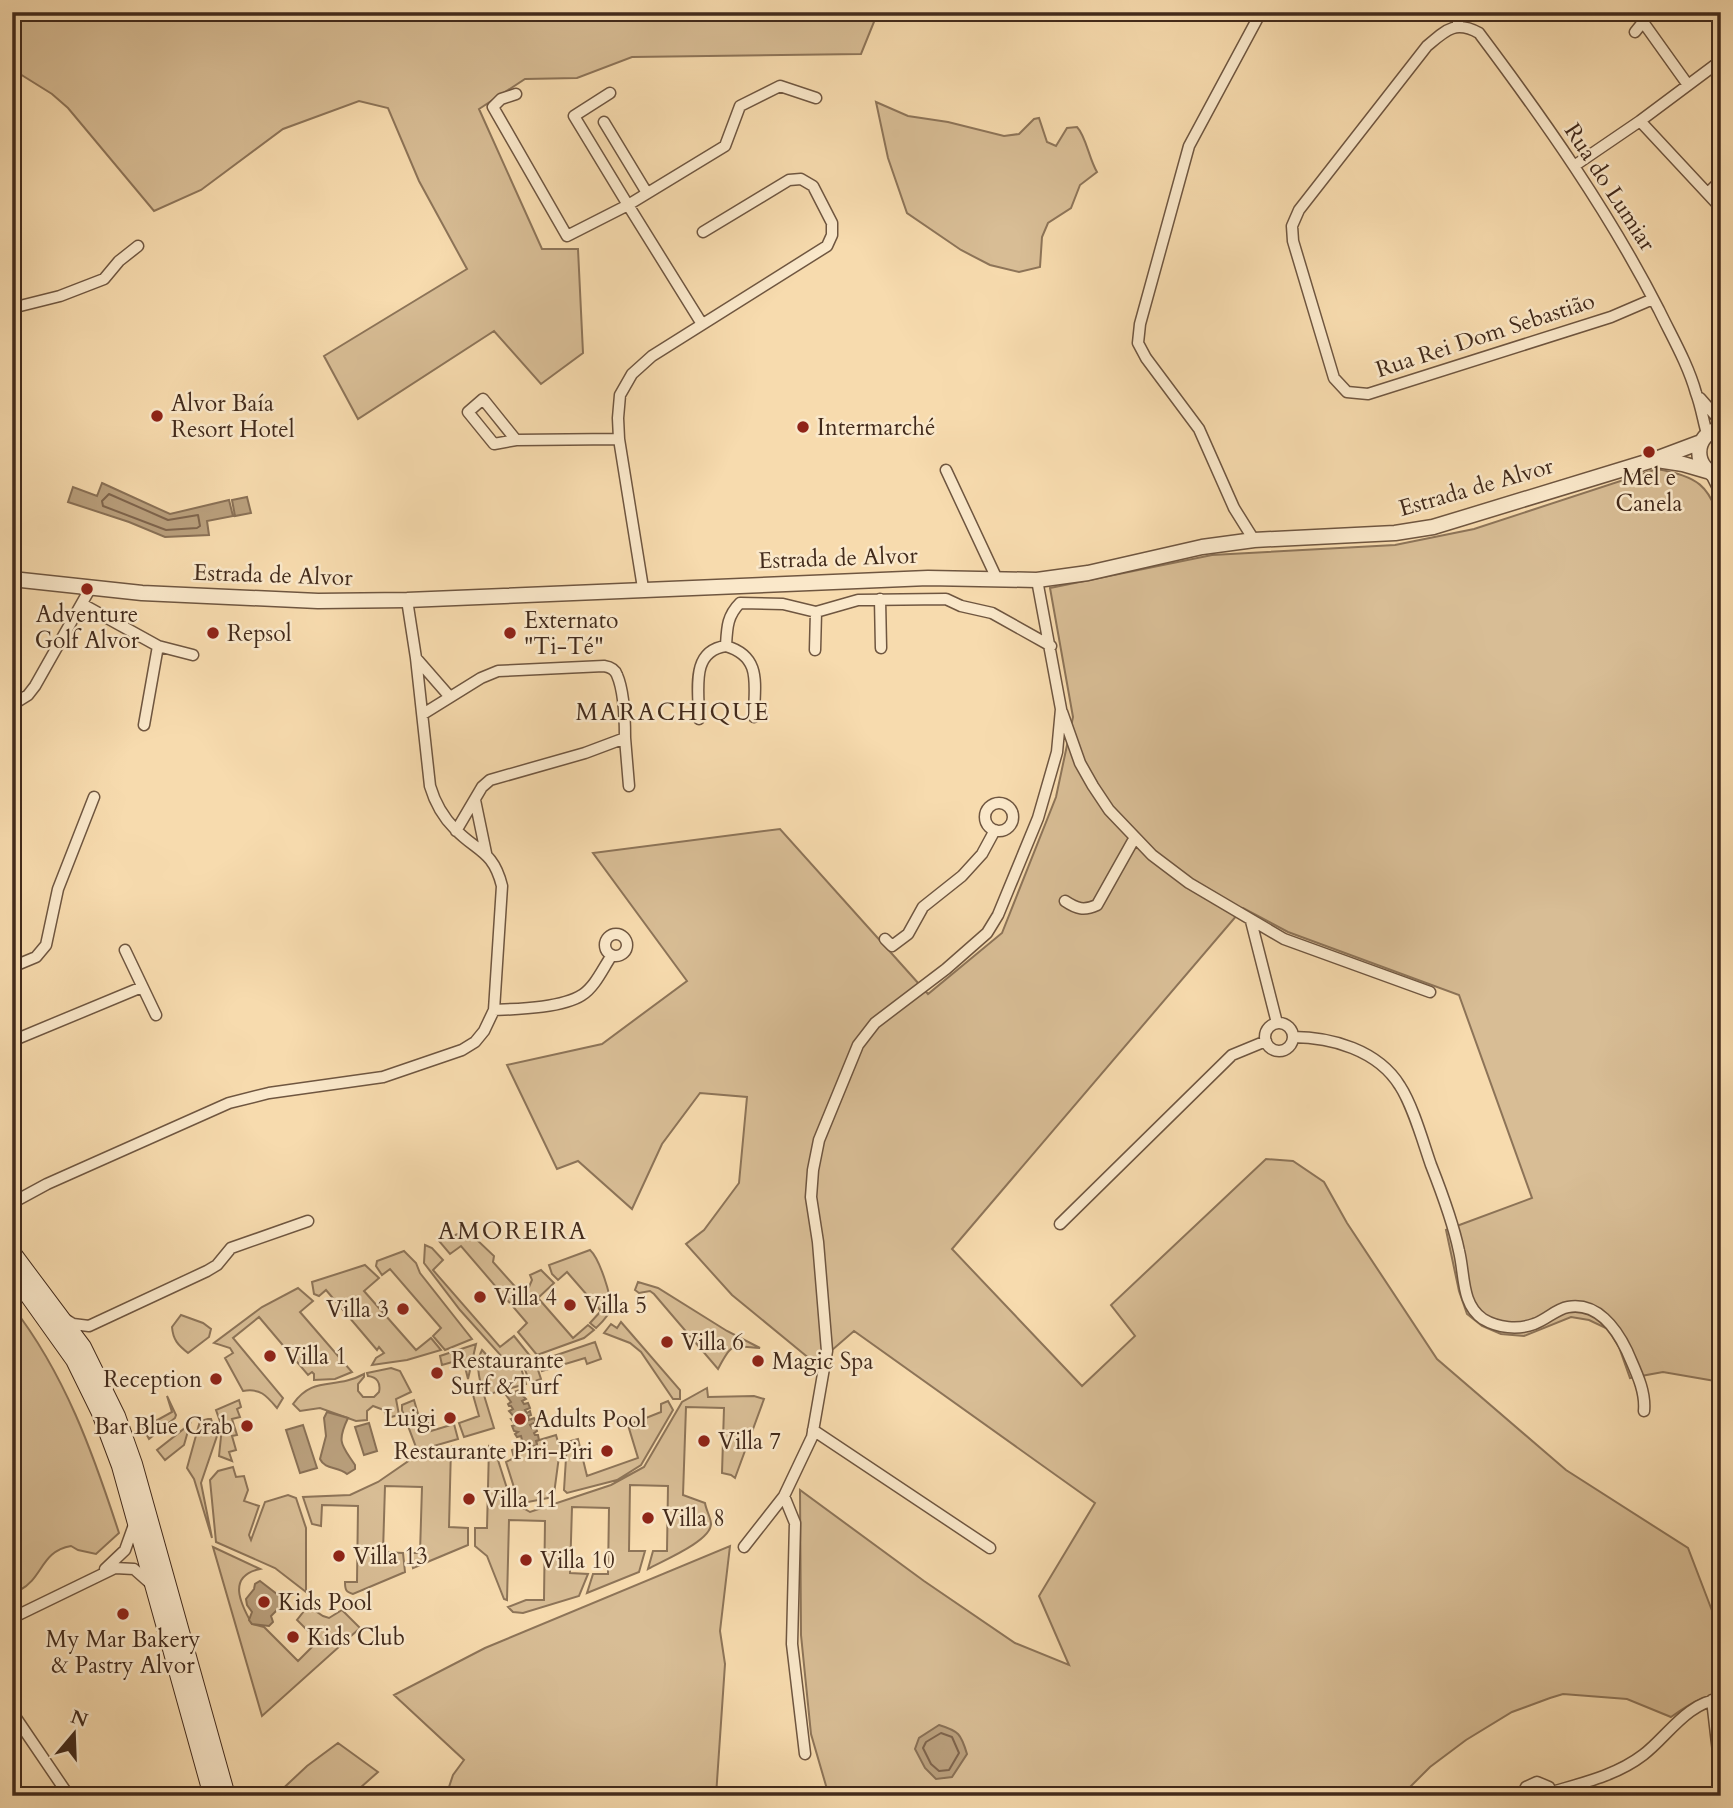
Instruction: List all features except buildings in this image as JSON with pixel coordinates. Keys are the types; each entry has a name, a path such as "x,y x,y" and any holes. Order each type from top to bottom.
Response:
{"main road":[{"path":"12,1252 63,1317 86,1353 107,1393 129,1447 227,1796"},
{"path":"12,1273 59,1337 86,1383 120,1466 212,1796"}],"street":[{"path":"1254,540 1234,508 1199,429 1146,358 1139,343 1140,324 1189,146 1261,12"},
{"path":"1457,12 1459,27"},
{"path":"1635,32 1643,22 1688,85"},
{"name":"Rua Rei Dom Sebastião","path":"1459,27 1452,27 1434,40 1408,67 1299,210 1292,226 1300,269 1334,378 1347,392 1368,394 1611,317 1653,299"},
{"name":"Rua do Lumiar","path":"1459,27 1468,27 1479,33 1574,166 1639,271 1697,393"},
{"path":"1574,166 1719,62"},
{"path":"516,94 501,99 493,107 567,236 628,205 725,146 740,106 780,86 816,98"},
{"path":"610,93 575,116 702,324"},
{"path":"1640,121 1721,208"},
{"path":"604,122 647,193"},
{"path":"643,588 619,439 620,395 632,374 652,356 827,246 832,235 832,223 813,186 801,179 789,180 703,232"},
{"path":"1708,193 1721,180"},
{"path":"12,308 60,296 104,279 119,261 138,246"},
{"path":"1697,393 1721,422"},
{"path":"1697,393 1704,438 1699,458 1713,474 1721,494"},
{"path":"516,440 483,399 468,412 494,444 516,440 619,439"},
{"name":"Estrada de Alvor","path":"12,579 142,593 318,601 407,600 928,578 1037,580 1087,573 1202,547 1254,540 1395,533 1433,527 1653,460 1721,428"},
{"name":"Estrada de Alvor","path":"1653,460 1683,464 1713,474"},
{"path":"946,470 997,579"},
{"path":"1037,580 1061,709 1080,763 1109,810 1134,839 1189,883 1251,921 1316,952 1430,992"},
{"path":"12,705 28,695 36,685 92,587"},
{"path":"880,599 881,648"},
{"path":"726,646 731,613 740,603 783,604 816,612 858,600 946,599 961,606 992,613 1051,646"},
{"path":"12,1203 47,1184 229,1103 269,1093 383,1077 462,1050 480,1036 494,1010 502,886 498,869 486,853 456,831 442,814 430,786 407,600"},
{"path":"82,604 158,646 192,655"},
{"path":"815,649 816,612"},
{"path":"144,724 158,646"},
{"path":"699,719 700,670 704,656 713,648 726,646 747,656 754,671 754,717"},
{"path":"416,658 450,697"},
{"path":"423,714 481,678 498,671 611,668 617,674 625,718 629,786"},
{"path":"744,1547 785,1496 813,1430 827,1352 818,1242 811,1197 819,1140 858,1045 875,1023 946,969 987,933 998,915 1038,818 1057,752 1061,709"},
{"path":"456,831 475,797 490,780 585,753 625,738"},
{"path":"12,967 36,957 46,945 58,889 94,797"},
{"path":"475,797 475,811 486,853"},
{"path":"1001,803 1012,811 1013,820 1006,829 995,830 986,819 987,811 993,805 1001,803"},
{"path":"1013,820 1038,818"},
{"path":"885,939 892,946 908,934 923,907 962,876 982,854 995,830"},
{"path":"1065,901 1076,908 1086,910 1097,905 1134,839"},
{"path":"1251,921 1277,1023"},
{"path":"125,950 156,1015"},
{"path":"494,1010 526,1009 580,996 594,983 612,955"},
{"path":"12,1041 142,987"},
{"path":"1277,1023 1288,1026 1293,1037 1289,1047 1281,1051 1270,1048 1266,1041 1268,1030 1277,1023"},
{"path":"1293,1037 1339,1041 1381,1066 1400,1085 1456,1234 1467,1301 1474,1311 1494,1325 1506,1327 1534,1324 1566,1307 1579,1307 1596,1312 1608,1321 1619,1335 1645,1397 1644,1412"},
{"path":"1060,1224 1232,1055 1266,1041"},
{"path":"12,1193 47,1184"},
{"path":"63,1317 80,1326 101,1322 207,1272 217,1265 231,1248 308,1221"},
{"path":"86,1353 88,1335 101,1322"},
{"path":"813,1430 990,1548"},
{"path":"785,1496 795,1523 792,1644 805,1754"},
{"path":"95,1577 125,1550 135,1522"},
{"path":"12,1618 115,1568 134,1569 153,1587"},
{"path":"1522,1796 1526,1787 1537,1782 1544,1784 1552,1794 1610,1774 1642,1756 1689,1712 1716,1699 1721,1778"},
{"path":"12,1712 69,1796"}],"shaded area":[{"path":"12,12 878,12 861,54 632,57 577,78 525,79 479,109 542,249 578,249 583,353 541,384 494,331 358,419 324,356 467,269 419,181 388,108 359,101 283,129 201,190 154,211 68,108 52,94 12,69"},
{"path":"876,102 908,116 948,122 1004,136 1019,134 1034,119 1039,118 1047,142 1056,146 1067,128 1077,127 1097,172 1080,185 1071,208 1048,223 1042,237 1040,267 1019,272 990,265 961,250 907,213 888,158"},
{"path":"1657,469 1682,475 1700,485 1712,500 1721,525 1721,1382 1663,1372 1630,1378 1619,1347 1608,1329 1589,1320 1571,1317 1524,1336 1501,1334 1482,1326 1467,1314 1459,1291 1446,1230 1532,1198 1459,995 1288,932 1243,908 952,1249 1082,1386 1135,1336 1111,1305 1266,1159 1293,1161 1324,1182 1347,1223 1437,1359 1566,1470 1688,1548 1716,1621 1721,1622 1721,1694 1701,1699 1671,1717 1627,1699 1563,1694 1550,1698 1512,1712 1466,1740 1430,1767 1401,1796 829,1796 811,1734 801,1635 800,1490 924,1581 1015,1643 1069,1665 1039,1596 1095,1503 854,1331 816,1364 732,1295 686,1244 704,1230 739,1183 747,1097 700,1093 662,1144 632,1209 578,1161 557,1169 507,1065 602,1044 687,981 593,853 780,829 928,994 1002,933 1056,797 1073,717 1050,588 1212,555 1395,545 1474,529"},
{"path":"463,1232 474,1237 494,1256 493,1262 520,1292 529,1287 532,1280 530,1275 541,1270 554,1283 538,1298 573,1338 588,1325 594,1330 584,1338 537,1355 518,1332 527,1323 461,1246 450,1254 439,1241"},
{"path":"425,1245 432,1248 443,1260 433,1270 500,1347 514,1336 531,1357 509,1360 503,1358 460,1310 424,1263"},
{"path":"590,1250 601,1269 610,1304 608,1315 596,1328 590,1323 601,1311 567,1272 558,1280 549,1265"},
{"path":"404,1251 416,1263 420,1273 472,1339 445,1350 433,1336 441,1328 390,1269 382,1275 376,1266 377,1261"},
{"path":"365,1265 379,1278 364,1291 416,1350 431,1338 441,1350 407,1360 372,1365 376,1358 384,1353 379,1347 377,1350 326,1290 319,1296 314,1294 312,1282"},
{"path":"638,1282 658,1288 760,1348 733,1348 726,1354 718,1369 654,1294 650,1291 639,1293 635,1290"},
{"path":"298,1288 313,1301 300,1312 352,1372 335,1379 314,1380 314,1374 312,1372 308,1375 259,1317 233,1338 283,1398 277,1408 262,1394 243,1391 225,1358 233,1353 230,1348 214,1343 262,1307"},
{"path":"12,1306 47,1359 76,1415 119,1533 96,1554 71,1546 54,1553 28,1585 20,1590 12,1587"},
{"path":"181,1315 211,1329 209,1337 188,1353 177,1342 172,1327"},
{"path":"621,1322 680,1390 680,1399 673,1399 641,1352 630,1343 604,1333 611,1324 617,1328"},
{"path":"595,1342 601,1359 587,1364 585,1358 542,1371 539,1361"},
{"path":"476,1344 468,1379 463,1359 442,1365 440,1356"},
{"path":"482,1350 495,1364 521,1368 526,1384 493,1393 483,1392 478,1365"},
{"path":"536,1364 541,1379 530,1383 524,1367"},
{"path":"391,1368 400,1371 411,1392 396,1399 399,1415 387,1418 384,1410 373,1406 367,1411 367,1420 356,1421 320,1408 300,1411 293,1404 308,1389 364,1374 358,1384 358,1391 363,1397 374,1397 379,1392 379,1383 367,1373"},
{"path":"707,1388 708,1397 754,1396 764,1399 735,1478 722,1473 724,1408 686,1407 683,1495 705,1503 711,1524 703,1537 648,1569 653,1551 667,1551 668,1486 630,1485 629,1551 645,1551 639,1572 587,1593 593,1574 608,1574 609,1508 572,1507 570,1573 588,1574 579,1596 523,1613 513,1612 508,1607 526,1600 544,1600 545,1521 509,1520 507,1600 504,1599 487,1556 475,1546 475,1528 487,1528 489,1447 497,1457 511,1501 530,1512 611,1485 644,1467 682,1402"},
{"path":"483,1392 494,1428 464,1437 459,1423 479,1416 473,1395"},
{"path":"167,1396 175,1418 149,1439 143,1428 172,1412"},
{"path":"239,1400 241,1407 237,1409 240,1417 232,1419 237,1435 232,1436 236,1450 229,1452 232,1461 219,1456 222,1427 216,1410"},
{"path":"414,1400 421,1424 428,1422 431,1431 454,1424 458,1439 420,1450 416,1447 402,1410 402,1405"},
{"path":"668,1401 673,1410 641,1465 617,1480 567,1493 564,1490 567,1442 578,1439 587,1476 638,1458 628,1425 661,1412 661,1404"},
{"path":"211,1419 217,1436 201,1483 212,1538 194,1479 187,1468 200,1421"},
{"path":"190,1424 184,1445 165,1460 157,1450"},
{"path":"556,1435 560,1449 554,1494 548,1498 523,1503 518,1500 506,1462 514,1458 512,1450 522,1447 523,1450 537,1445 536,1441"},
{"path":"451,1447 449,1527 468,1528 468,1545 413,1568 410,1553 420,1553 422,1487 385,1486 383,1552 403,1553 405,1572 353,1594 347,1591 345,1582 357,1582 358,1506 322,1505 321,1526 312,1524 303,1497 350,1495 378,1482 410,1460"},
{"path":"233,1467 236,1477 244,1476 248,1490 244,1501 259,1506 249,1535 251,1540 265,1502 288,1495 296,1498 306,1528 306,1592 275,1568 216,1542 210,1480 218,1471"},
{"path":"730,1546 720,1631 725,1664 716,1796 446,1796 453,1775 464,1760 394,1695 485,1648"},
{"path":"213,1547 260,1569 243,1578 240,1584 239,1591 244,1608 252,1624 264,1627 298,1661 318,1641 297,1620 308,1606 329,1618 342,1610 360,1628 262,1716"},
{"path":"338,1743 378,1772 351,1796 275,1796 307,1766"}],"water":[{"path":"102,483 170,514 229,500 233,516 207,521 209,535 165,537 68,502 73,487 97,496"},
{"path":"247,497 251,513 235,516 232,500"},
{"name":"Adults Pool","path":"524,1388 525,1392 521,1394 526,1399 522,1401 524,1404 528,1403 530,1408 525,1410 527,1413 530,1411 529,1420 534,1418 536,1422 530,1425 532,1428 536,1427 537,1431 534,1433 539,1440 536,1441 537,1445 523,1450 518,1442 522,1440 521,1436 517,1437 515,1434 518,1432 514,1431 512,1426 516,1425 511,1419 515,1418 509,1411 513,1409 508,1404 511,1402 506,1395"},
{"path":"327,1412 348,1418 342,1433 342,1443 355,1469 347,1474 325,1465 320,1459 326,1436 324,1418"},
{"path":"369,1423 377,1451 364,1455 355,1427"},
{"path":"303,1425 317,1468 300,1473 286,1430"},
{"name":"Kids Pool","path":"260,1581 282,1598 281,1606 271,1616 273,1622 269,1626 252,1624 249,1620 252,1612 246,1599 255,1584"},
{"path":"939,1725 958,1734 967,1754 952,1777 936,1779 925,1768 915,1749 919,1738"}],"place":[{"name":"Alvor Baía Resort Hotel","path":"157,416"},
{"name":"Intermarché","path":"803,427"},
{"name":"Mel e Canela","path":"1649,452"},
{"name":"Adventure Golf Alvor","path":"87,589"},
{"name":"Repsol","path":"213,633"},
{"name":"Externato \"Ti-Té\"","path":"510,633"},
{"name":"Villa 4","path":"480,1297"},
{"name":"Villa 5","path":"570,1305"},
{"name":"Villa 3","path":"403,1309"},
{"name":"Villa 6","path":"667,1342"},
{"name":"Villa 1","path":"270,1356"},
{"name":"Magic Spa","path":"758,1361"},
{"name":"Restaurante Surf &Turf","path":"437,1373"},
{"name":"Reception","path":"216,1379"},
{"name":"Luigi","path":"450,1418"},
{"name":"Adults Pool","path":"520,1419"},
{"name":"Bar Blue Crab","path":"247,1426"},
{"name":"Villa 7","path":"704,1441"},
{"name":"Restaurante Piri-Piri","path":"607,1451"},
{"name":"Villa 11","path":"469,1499"},
{"name":"Villa 8","path":"648,1518"},
{"name":"Villa 13","path":"339,1556"},
{"name":"Villa 10","path":"526,1560"},
{"name":"Kids Pool","path":"264,1602"},
{"name":"My Mar Bakery & Pastry Alvor","path":"123,1614"},
{"name":"Kids Club","path":"293,1637"}],"district":[{"name":"MARACHIQUE","path":"673,712"},
{"name":"AMOREIRA","path":"513,1231"}]}
